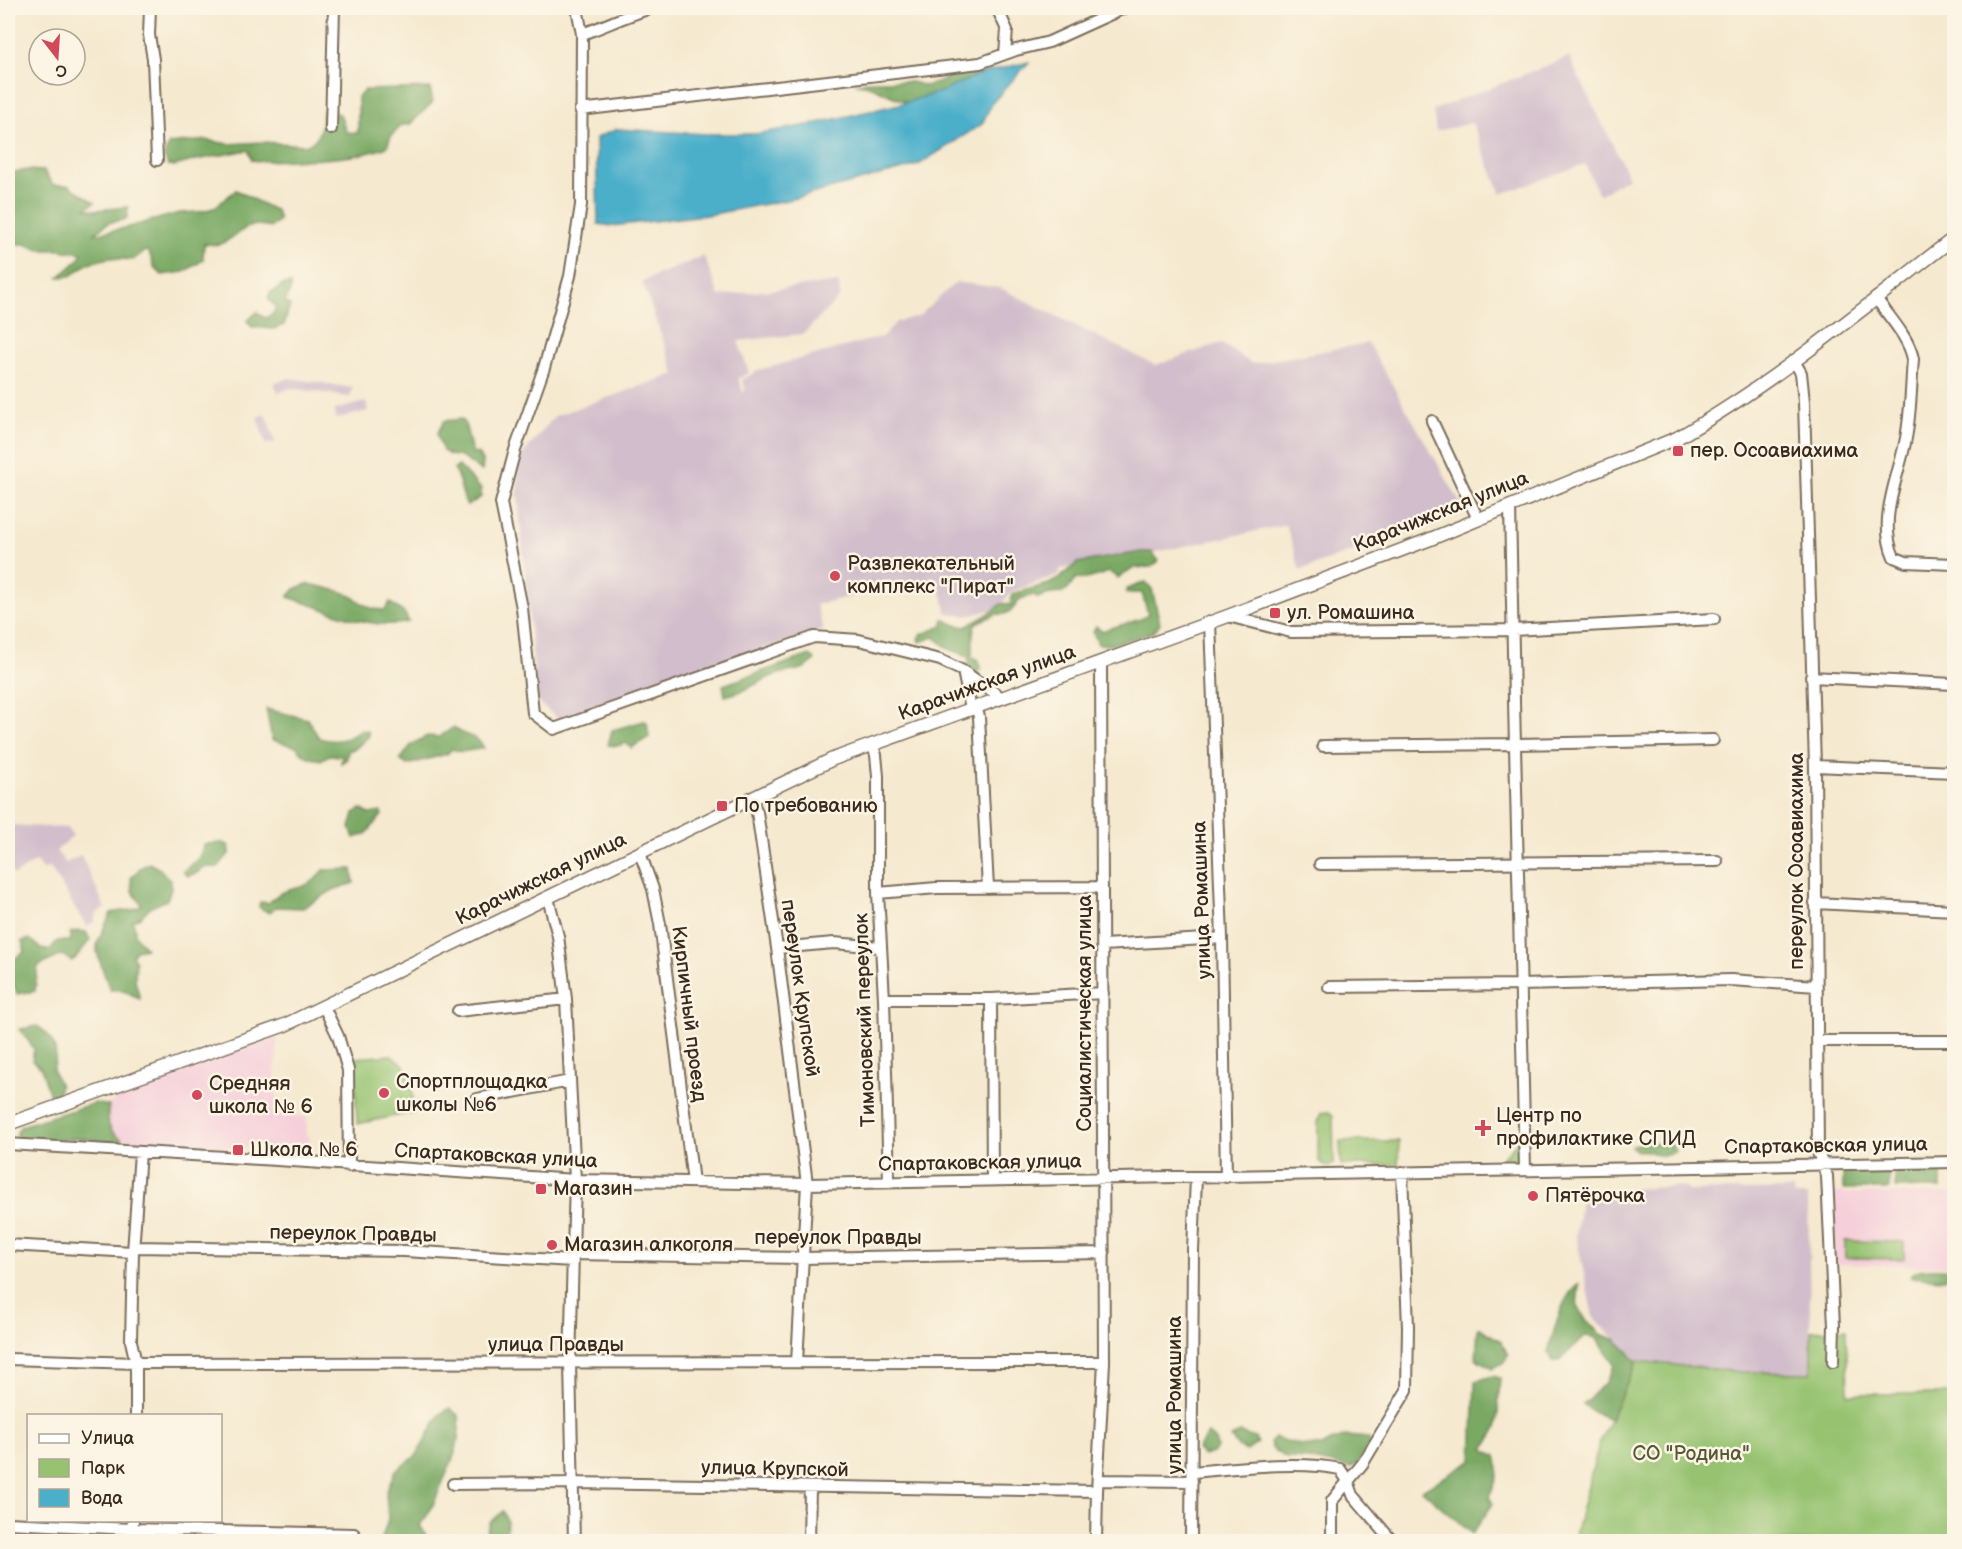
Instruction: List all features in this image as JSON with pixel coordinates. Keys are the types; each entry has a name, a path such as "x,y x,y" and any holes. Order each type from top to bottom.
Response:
{"main road":[{"name":"Карачижская улица","path":"8,1124 285,1025 832,759 1228,616 1478,519 1677,438 1715,416 1794,361 1954,238"}],"street":[{"path":"150,8 149,35 153,59 157,160"},
{"path":"331,129 334,8"},
{"path":"577,8 582,34 581,205 570,276 544,368 515,450 501,503 522,608 533,713 555,729 814,637 859,640 940,660 963,671 1002,698"},
{"path":"582,34 626,15 651,8"},
{"path":"997,8 1007,30 1005,54"},
{"path":"580,110 980,63 1049,42 1124,8"},
{"path":"1876,298 1908,345 1913,359 1906,438 1890,508 1887,527 1888,543 1894,557 1906,562 1954,564"},
{"name":"переулок Осоавиахима","path":"1794,361 1802,373 1804,402 1815,766 1818,1152 1827,1176 1834,1326 1833,1362"},
{"path":"1432,421 1478,519"},
{"path":"1510,506 1518,824 1516,862 1525,1169"},
{"path":"1228,616 1291,632 1513,630 1714,619"},
{"name":"улица Ромашина","path":"1210,622 1222,938 1226,1177"},
{"name":"Социалистическая улица","path":"1096,1542 1104,1362 1101,663"},
{"path":"963,671 973,708 979,717 988,888"},
{"path":"1811,677 1954,684"},
{"path":"1323,746 1713,740"},
{"name":"Тимоновский переулок","path":"872,745 876,755 878,776 878,893 884,999 889,1182"},
{"path":"1815,766 1954,772"},
{"name":"переулок Крупской","path":"750,798 757,812 807,1184 797,1362"},
{"name":"Кирпичный проезд","path":"640,853 653,889 660,924 693,1182"},
{"path":"1320,864 1717,861"},
{"name":"Тимоновский переулок","path":"878,893 937,888 1102,887"},
{"path":"548,898 558,936 566,999 575,1180 570,1364 574,1542"},
{"path":"1815,903 1954,910"},
{"path":"1104,945 1222,938"},
{"path":"777,948 834,943 880,947"},
{"path":"1329,987 1731,980 1816,986"},
{"path":"884,999 991,999 1103,993"},
{"path":"458,1011 566,999"},
{"path":"991,999 992,1180"},
{"path":"324,1007 338,1036 348,1070 349,1166"},
{"path":"1817,1041 1954,1041"},
{"path":"477,1099 570,1081"},
{"name":"Спартаковская улица","path":"8,1144 575,1180 807,1184 1954,1162"},
{"path":"136,1414 136,1364 131,1341 140,1152"},
{"path":"1332,1542 1332,1501 1363,1463 1407,1390 1408,1327 1402,1172"},
{"name":"улица Ромашина","path":"1191,1542 1193,1251 1196,1177"},
{"name":"переулок Правды","path":"8,1245 134,1250 404,1251 572,1257 802,1258 1104,1253"},
{"name":"улица Правды","path":"8,1359 136,1364 1104,1362"},
{"name":"улица Крупской","path":"453,1484 574,1483 810,1487 1098,1486 1262,1466 1326,1466 1340,1469 1348,1481"},
{"path":"1348,1481 1353,1494 1393,1542"},
{"path":"809,1542 810,1487"},
{"path":"8,1523 132,1525 354,1534"},
{"path":"131,1542 132,1525"}],"shaded area":[{"path":"1569,57 1629,177 1599,195 1585,164 1501,194 1472,123 1436,131 1433,110"},
{"path":"704,256 719,296 839,282 840,297 803,334 738,341 749,373 738,378 743,392 746,390 742,380 759,370 884,336 896,322 919,316 956,282 1000,288 1155,365 1221,343 1252,364 1368,343 1465,511 1300,570 1286,525 1060,569 1060,574 1011,592 998,608 967,616 947,613 937,578 867,592 816,605 823,629 558,719 537,701 518,496 518,460 555,416 675,374 642,281"},
{"path":"290,378 353,388 350,397 290,388 278,393 274,383"},
{"path":"366,402 368,411 336,419 334,410"},
{"path":"266,414 275,442 266,445 257,417"},
{"path":"8,825 68,828 73,836 56,851 66,863 81,855 105,908 97,913 94,922 87,927 50,867 42,870 36,861 14,875 8,868"},
{"name":"Средняя школа № 6","path":"278,1037 274,1086 280,1114 307,1117 306,1135 310,1136 308,1151 128,1142 115,1136 107,1122 109,1106 120,1093"},
{"path":"1682,1186 1689,1191 1794,1189 1794,1196 1808,1196 1811,1373 1740,1372 1637,1361 1593,1317 1576,1236 1582,1192"},
{"path":"1833,1193 1954,1193 1954,1266 1835,1264"}],"green space":[{"path":"983,67 979,78 942,94 911,102 856,84 866,81 890,81 912,82 926,86 945,79 953,72"},
{"path":"430,88 433,102 410,124 402,125 391,136 387,147 372,152 324,159 258,161 252,160 248,150 175,166 168,165 164,156 169,144 206,140 229,144 263,142 306,145 318,135 324,109 340,114 346,132 358,133 358,97 365,90"},
{"path":"28,170 44,171 53,185 68,185 95,202 86,208 96,210 128,207 127,219 108,223 94,234 179,213 214,208 236,190 276,210 279,220 271,227 255,225 249,227 221,244 204,244 203,260 184,272 162,275 154,267 149,252 145,251 133,260 109,258 89,263 70,276 59,277 78,260 82,253 39,250 25,244 8,244 8,173"},
{"path":"291,284 285,302 290,305 284,325 274,329 252,327 247,321 257,312 265,318 273,314 276,307 268,299 270,292 277,290 281,285"},
{"path":"462,419 472,453 478,454 483,463 482,471 461,457 443,451 437,434 444,421"},
{"path":"459,466 481,489 481,497 467,506 454,469"},
{"path":"1152,552 1159,561 1151,567 1134,568 1118,578 1109,572 1088,578 1076,578 1063,592 1038,598 1034,595 1020,599 1013,609 1005,614 997,614 976,623 971,656 979,661 981,670 975,673 968,664 969,659 966,655 949,649 934,637 920,642 919,638 922,634 943,626 943,619 966,627 994,611 1002,603 1011,605 1012,594 1049,584 1060,578 1077,563"},
{"path":"1146,582 1152,589 1160,623 1154,632 1109,645 1098,644 1093,632 1096,626 1101,631 1141,619 1148,614 1142,593 1126,593 1127,589"},
{"path":"307,584 345,593 378,610 385,610 390,602 405,614 409,622 380,624 364,621 288,597 295,589"},
{"path":"810,655 815,659 807,667 772,676 745,690 725,696 723,685"},
{"path":"266,709 308,719 319,738 325,740 346,739 360,730 368,731 369,736 356,748 348,751 347,759 341,763 342,756 329,755 321,760 311,758 304,755 297,747 272,740"},
{"path":"647,722 649,737 631,748 626,743 617,746 608,745 612,730"},
{"path":"454,727 478,740 484,748 461,752 452,749 447,754 407,765 400,760 412,744 427,736 439,737"},
{"path":"361,809 369,814 381,812 382,815 366,834 354,838 350,828 354,813"},
{"path":"224,843 229,846 229,854 218,867 204,867 197,873 187,876 183,871 200,857 204,844"},
{"path":"149,863 160,869 170,880 171,889 167,900 149,908 141,917 132,921 135,935 146,948 136,950 132,956 136,961 135,980 140,999 123,990 110,990 97,953 97,943 111,913 132,910 142,905 132,891 131,878 140,868"},
{"path":"352,869 354,883 333,890 303,908 276,907 269,913 259,907 260,902 269,903 285,891 307,884 324,870"},
{"path":"86,932 90,940 71,961 62,955 38,966 35,991 17,994 14,985 8,984 8,964 25,951 22,941 30,939 41,949 50,950 57,941 71,941 70,933"},
{"path":"37,1026 47,1034 54,1045 56,1057 53,1070 60,1086 57,1095 50,1096 41,1068 32,1061 34,1049 20,1029"},
{"name":"Спортплощадка школы №6","path":"391,1055 403,1064 410,1077 415,1112 357,1124 355,1082 351,1063 355,1058"},
{"path":"95,1103 109,1106 109,1125 122,1139 118,1143 79,1138 31,1141 18,1138 16,1134 21,1126"},
{"path":"1327,1112 1333,1116 1334,1163 1328,1167 1319,1161 1318,1156 1318,1123 1321,1113"},
{"path":"1519,1140 1519,1156 1512,1163 1497,1164"},
{"path":"1340,1141 1399,1141 1398,1165 1341,1165"},
{"path":"1639,1143 1672,1144 1675,1151 1664,1156 1637,1151 1631,1146"},
{"path":"1895,1170 1941,1170 1941,1188 1895,1188"},
{"path":"1843,1171 1889,1171 1889,1189 1843,1189"},
{"path":"1845,1241 1904,1242 1904,1259 1845,1258"},
{"path":"1945,1269 1949,1274 1945,1279 1910,1277 1916,1271"},
{"path":"1579,1284 1577,1307 1587,1321 1600,1334 1616,1340 1637,1361 1610,1419 1593,1412 1583,1404 1606,1382 1614,1365 1597,1338 1585,1336 1559,1361 1553,1361 1548,1352 1567,1297"},
{"path":"1478,1327 1501,1341 1508,1355 1504,1363 1492,1368 1476,1359"},
{"name":"СО \"Родина\"","path":"1846,1329 1848,1394 1954,1394 1954,1541 1573,1542 1599,1444 1637,1361 1740,1372 1811,1373 1811,1331"},
{"path":"1493,1376 1500,1378 1497,1428 1484,1449 1496,1456 1498,1472 1489,1496 1493,1504 1472,1534 1422,1490 1472,1461 1475,1381"},
{"path":"450,1408 459,1416 457,1444 433,1505 420,1525 429,1541 381,1541 388,1520 386,1493 395,1471 416,1456 440,1414"},
{"path":"1240,1433 1255,1438 1257,1443 1247,1451 1238,1447 1231,1437"},
{"path":"1208,1434 1215,1440 1217,1448 1213,1453 1202,1455 1197,1449"},
{"path":"1345,1436 1369,1438 1370,1443 1358,1463 1350,1468 1308,1459 1286,1458 1272,1448 1270,1442 1275,1438 1302,1445 1322,1446"},
{"path":"503,1511 507,1521 506,1541 483,1541 490,1522"}],"water":[{"path":"1029,62 992,103 982,124 918,165 792,199 713,214 612,226 598,224 596,138 617,129 755,134 809,125 900,104 943,91 982,73"}],"place":[{"name":"пер. Осоавиахима","path":"1678,451"},
{"name":"Развлекательный комплекс \"Пират\"","path":"835,576"},
{"name":"ул. Ромашина","path":"1275,613"},
{"name":"По требованию","path":"722,806"},
{"name":"Спортплощадка школы №6","path":"384,1093"},
{"name":"Средняя школа № 6","path":"197,1095"},
{"name":"Центр по профилактике СПИД","path":"1483,1128"},
{"name":"Школа № 6","path":"238,1150"},
{"name":"Магазин","path":"541,1189"},
{"name":"Пятёрочка","path":"1533,1196"},
{"name":"Магазин алкоголя","path":"552,1245"}]}
